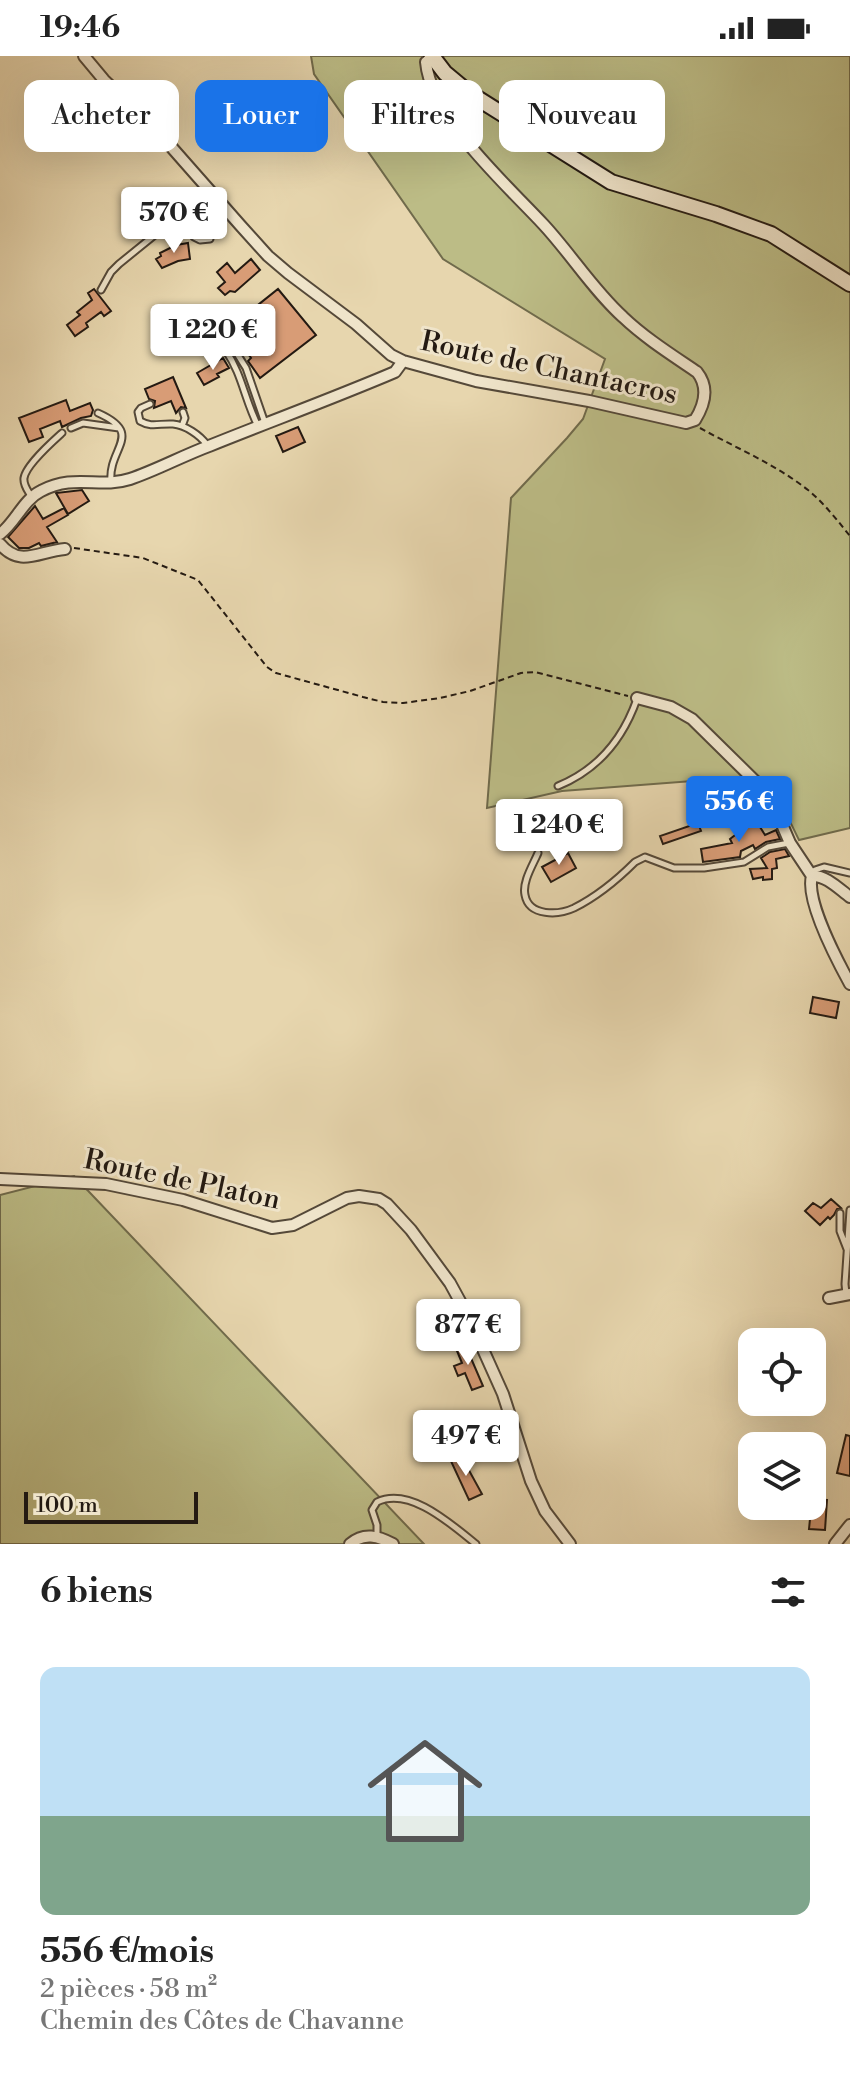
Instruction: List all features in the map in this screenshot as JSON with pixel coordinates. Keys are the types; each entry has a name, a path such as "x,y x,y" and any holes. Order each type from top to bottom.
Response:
{"main road":[{"path":"432,56 445,73 469,93 611,182 771,234 850,284"}],"street":[{"name":"Route de Chantacros","path":"84,56 104,80 159,133 268,256 391,355 403,361 497,385 626,408 686,423 695,420 705,399 703,380 697,372 622,316 451,122 427,73 426,62 432,56"},
{"path":"0,534 32,497 57,484 128,480 395,372 403,361"},
{"path":"0,544 8,553 19,558 65,549"},
{"path":"637,698 671,707 692,719 754,780 774,806 790,843 812,876 812,894 828,943 850,984"},
{"path":"812,876 825,879 850,897"},
{"name":"Route de Platon","path":"0,1179 106,1184 183,1200 272,1228 293,1225 347,1198 379,1199 411,1230 456,1294 503,1394 531,1481 545,1511 570,1544"},
{"path":"829,1298 848,1294"},
{"path":"835,1544 850,1525"},
{"path":"350,1544 366,1536 377,1536 393,1544"}],"lane":[{"path":"101,290 119,264 209,190"},
{"path":"186,208 194,237 210,239"},
{"path":"231,344 246,368 262,425"},
{"path":"226,351 236,365 252,414 262,425"},
{"path":"150,404 138,412 140,421 150,426 169,423 182,426 199,435 207,446"},
{"path":"182,426 185,418 183,412"},
{"path":"98,413 120,428 122,439 111,468 111,482"},
{"path":"71,428 83,423 120,428"},
{"path":"32,497 25,485 25,476 62,433"},
{"path":"558,786 585,772 606,753 621,735 637,698"},
{"path":"538,853 524,893 538,910 558,912 581,904 645,857 674,868 704,868 744,862 768,847 790,843"},
{"path":"812,876 815,870 824,867 850,873"},
{"path":"848,1294 845,1284 850,1210"},
{"path":"840,1213 840,1231 847,1250"},
{"path":"377,1536 372,1510 377,1502 393,1498 418,1504 433,1512 476,1544"}],"path":[{"path":"695,420 700,428 799,484 829,511 850,536"},
{"path":"65,549 80,548 143,558 198,580 267,667 276,673 363,697 383,702 420,702 470,691 521,673 535,672 637,698"}],"green space":[{"path":"311,56 850,56 850,828 799,840 777,797 758,776 562,791 487,808 511,498 583,419 605,359 443,259 368,152 483,152 483,80 344,80 344,117 328,94 328,80 318,80"},
{"path":"74,1176 424,1544 0,1544 0,1195"}],"building":[{"path":"188,243 190,259 162,268 156,259 161,256 160,253"},
{"path":"251,259 260,270 235,292 225,295 218,288 225,282 217,272 227,263 235,273"},
{"path":"94,289 111,311 104,316 101,312 75,336 67,325 92,300 88,293"},
{"path":"278,289 316,335 260,378 248,361 251,358 237,339 228,339 224,335"},
{"path":"223,358 229,368 204,385 197,373"},
{"path":"173,377 186,408 181,407 176,413 171,401 154,408 155,401 149,399 145,389"},
{"path":"66,400 70,411 90,403 93,410 91,416 62,427 60,421 40,429 43,437 29,442 19,418"},
{"path":"298,427 305,442 283,452 276,436"},
{"path":"82,490 89,501 68,514 56,493"},
{"path":"35,506 43,519 64,508 68,515 47,527 57,542 19,548 8,537"},
{"path":"752,822 765,835 776,830 780,839 766,842 755,849 753,845 741,851 740,857 703,862 701,849 732,843 730,839"},
{"path":"698,823 701,831 663,844 660,836"},
{"path":"785,849 789,856 776,859 777,868 772,869 772,879 753,879 750,869 767,868 761,858 770,852"},
{"path":"568,853 576,868 551,882 542,867"},
{"path":"813,997 839,1002 836,1018 810,1013"},
{"path":"831,1199 841,1208 820,1225 805,1211 813,1203 821,1208"},
{"path":"464,1342 483,1386 472,1390 465,1373 458,1376 454,1366 462,1363 455,1346"},
{"path":"846,1435 850,1436 850,1476 837,1473"},
{"path":"460,1454 482,1494 469,1500 450,1459"},
{"path":"810,1520 826,1520 825,1530 809,1529"}]}
